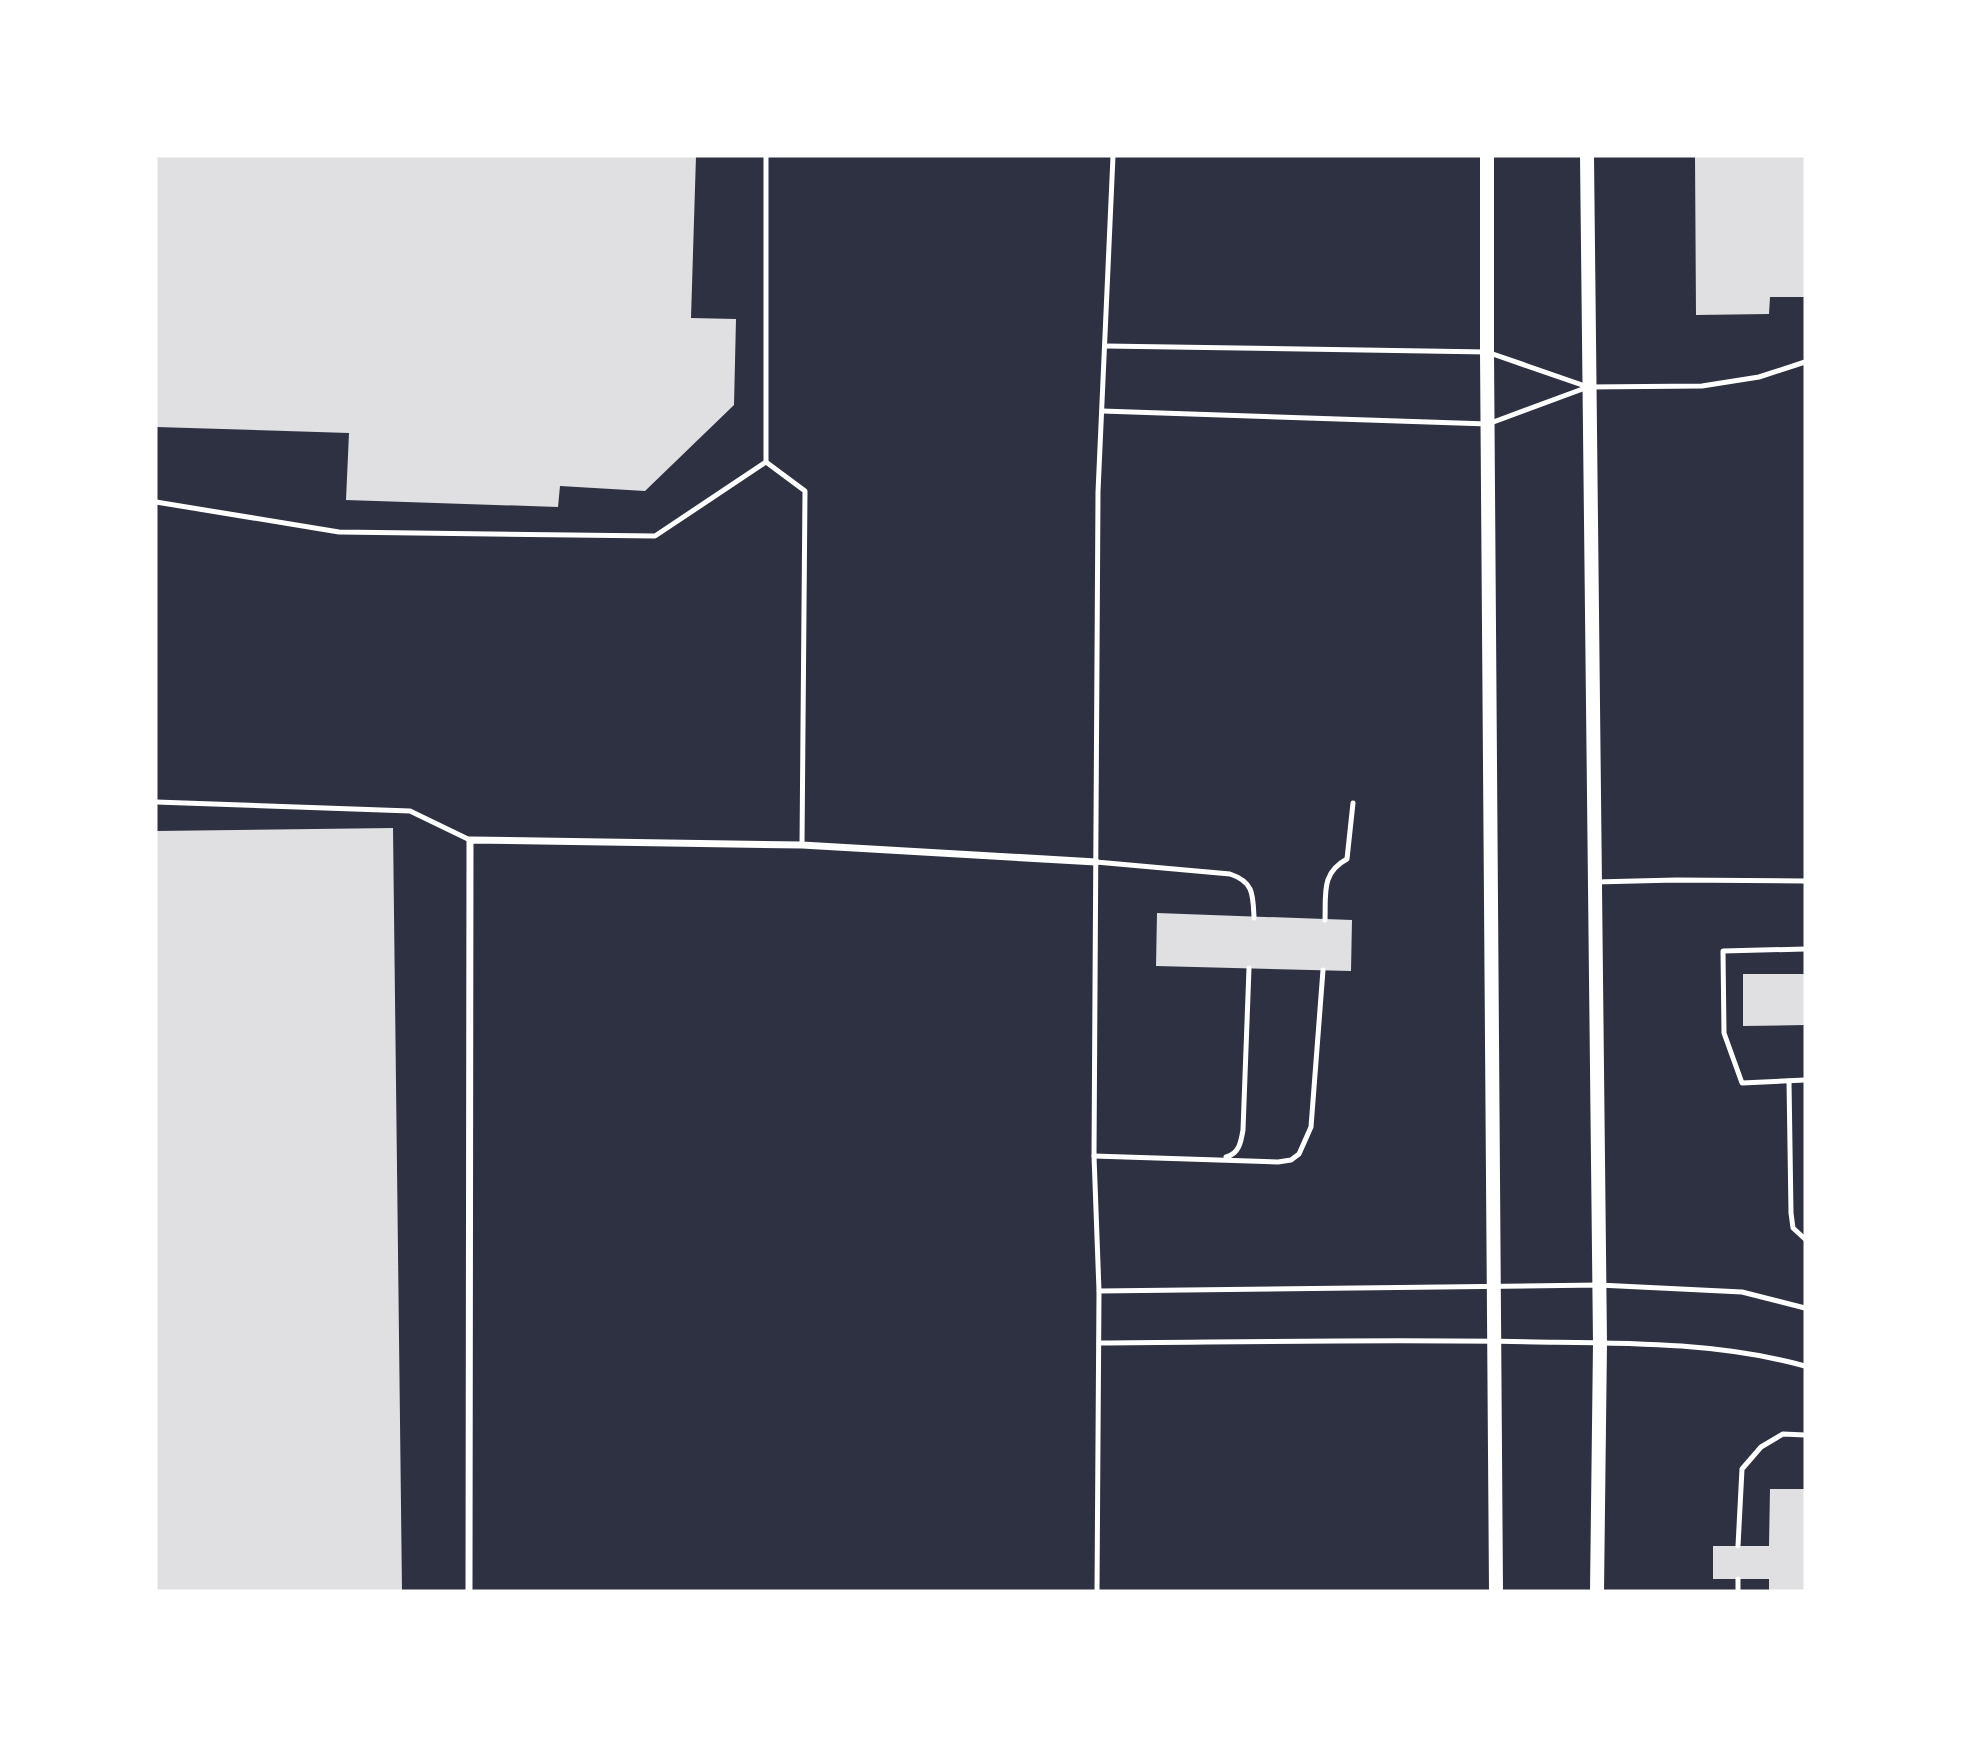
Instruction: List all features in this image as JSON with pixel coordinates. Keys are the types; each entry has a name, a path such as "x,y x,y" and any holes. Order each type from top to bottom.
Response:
{"main road":[{"path":"1488,156 1496,1591"},
{"path":"1587,156 1600,1343 1597,1591"}],"street":[{"path":"469,1591 470,840 803,845 1096,862"}],"lane":[{"path":"766,156 766,462"},
{"path":"1097,1591 1099,1291 1094,1156 1098,505 1113,156"},
{"path":"1105,346 1487,352 1588,387 1702,386 1759,377 1805,362"},
{"path":"1102,411 1488,424 1588,387"},
{"path":"156,502 340,532 655,536 766,462"},
{"path":"766,462 805,491 803,845"},
{"path":"156,802 410,811 470,840"},
{"path":"1325,919 1328,876 1337,864 1347,859 1350,848 1353,803"},
{"path":"1096,862 1230,874 1242,879 1251,889 1254,918"},
{"path":"1594,883 1676,880 1805,881"},
{"path":"1805,949 1723,951 1724,1033 1742,1083 1805,1080"},
{"path":"1220,1159 1232,1156 1240,1146 1243,1130 1250,968"},
{"path":"1094,1156 1278,1162 1291,1160 1299,1154 1311,1127 1323,970"},
{"path":"1788,1081 1790,1213 1793,1228 1805,1239"},
{"path":"1099,1291 1599,1285 1742,1292 1805,1308"},
{"path":"1099,1343 1600,1343 1716,1349 1805,1366"},
{"path":"1738,1546 1742,1469 1761,1447 1783,1434 1805,1435"},
{"path":"1738,1579 1738,1591"}],"building":[{"path":"156,156 696,156 691,318 736,319 734,405 645,491 560,486 558,507 346,500 349,433 156,427"},
{"path":"1695,156 1805,156 1805,297 1770,297 1769,314 1696,315"},
{"path":"393,828 402,1591 156,1591 156,831"},
{"path":"1157,913 1352,920 1351,971 1156,966"},
{"path":"1743,974 1805,974 1805,1025 1743,1026"},
{"path":"1770,1489 1805,1489 1805,1591 1769,1591 1769,1579 1713,1579 1713,1546 1769,1546"}]}
